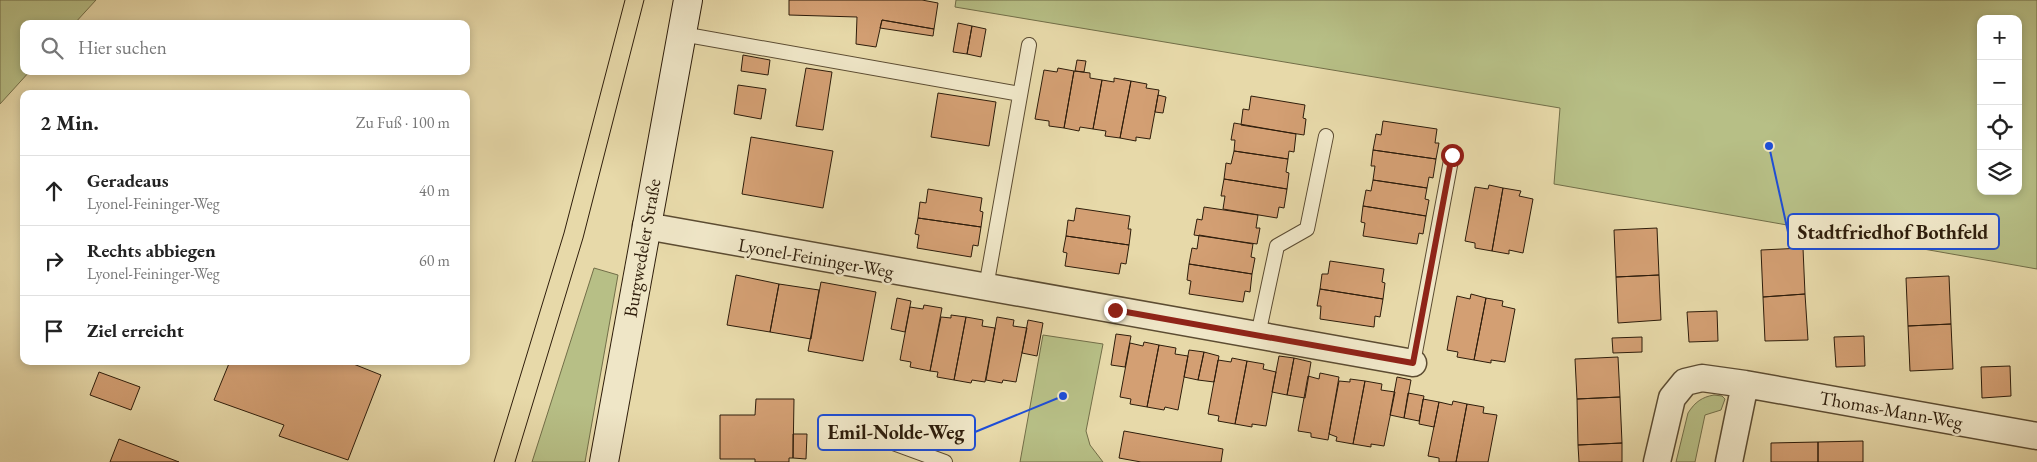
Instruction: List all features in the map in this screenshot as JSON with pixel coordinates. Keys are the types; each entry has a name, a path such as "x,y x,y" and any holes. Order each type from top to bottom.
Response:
{"main road":[{"name":"Burgwedeler Straße","path":"604,462 688,0"}],"street":[{"name":"Lyonel-Feininger-Weg","path":"646,226 1413,363"},
{"name":"Thomas-Mann-Weg","path":"1657,462 1672,398 1685,382 1702,378 2037,436"},
{"path":"1729,462 1745,384"}],"lane":[{"path":"682,34 1020,94"},
{"path":"986,288 1029,45"},
{"path":"1258,335 1277,246 1308,229 1326,136"},
{"name":"Lyonel-Feininger-Weg","path":"1413,363 1452,155"},
{"path":"844,425 945,462"}],"green space":[{"path":"0,0 96,0 78,20 20,20 20,75 26,75 0,104"},
{"path":"956,0 2037,0 2037,269 1554,184 1560,108 955,7"},
{"path":"594,268 618,275 585,462 532,462"},
{"path":"1043,335 1103,344 1086,431 1090,445 1103,462 1020,462"},
{"path":"1714,395 1722,396 1725,399 1721,410 1705,415 1695,462 1676,462 1688,413 1699,401"}],"building":[{"path":"789,0 922,0 938,3 934,29 882,20 876,47 856,44 857,17 789,15"},
{"path":"882,20 934,29 933,36 880,28"},
{"path":"958,23 972,26 967,54 953,52"},
{"path":"972,26 986,29 981,57 967,54"},
{"path":"743,55 770,60 768,75 741,71"},
{"path":"1077,60 1086,61 1084,72 1075,71"},
{"path":"806,68 832,72 823,130 796,126"},
{"path":"1058,68 1074,71 1064,128 1049,126 1049,121 1035,119 1044,70 1057,72"},
{"path":"1074,71 1090,73 1090,78 1102,80 1093,129 1080,127 1079,131 1064,128"},
{"path":"1114,78 1131,81 1120,138 1105,136 1106,131 1093,129 1102,80 1114,82"},
{"path":"1131,81 1147,84 1146,88 1159,90 1150,139 1136,137 1136,141 1120,138"},
{"path":"738,85 766,89 761,119 734,114"},
{"path":"938,93 996,102 989,146 931,137"},
{"path":"1158,95 1166,97 1163,113 1155,112"},
{"path":"1251,96 1305,105 1303,118 1306,119 1304,135 1241,125 1243,109 1249,110"},
{"path":"1383,121 1437,129 1435,143 1439,143 1436,159 1373,150 1376,134 1381,135"},
{"path":"1234,123 1296,134 1294,152 1289,151 1288,159 1234,151 1235,140 1231,140"},
{"path":"751,137 833,151 823,208 742,194"},
{"path":"1373,150 1436,159 1433,178 1429,177 1427,188 1373,180 1375,166 1371,166"},
{"path":"1234,151 1288,159 1286,172 1289,173 1287,189 1224,179 1226,163 1231,164"},
{"path":"1224,179 1287,189 1284,208 1279,207 1277,218 1223,209 1225,196 1221,196"},
{"path":"1373,180 1427,188 1425,199 1429,200 1426,216 1363,206 1366,190 1371,191"},
{"path":"1489,185 1503,188 1492,251 1475,248 1475,243 1465,241 1475,187 1488,189"},
{"path":"1503,188 1521,191 1519,196 1533,199 1523,253 1509,250 1509,254 1492,251"},
{"path":"928,189 982,198 980,211 983,212 981,227 918,218 920,202 926,203"},
{"path":"1363,206 1426,216 1423,234 1419,233 1417,244 1363,236 1365,223 1361,222"},
{"path":"1204,207 1258,215 1256,228 1260,228 1257,244 1194,235 1197,219 1202,220"},
{"path":"1076,208 1130,216 1128,229 1131,229 1129,245 1066,236 1068,220 1074,221"},
{"path":"918,218 981,227 978,246 973,245 971,257 917,248 919,235 915,234"},
{"path":"1657,228 1659,275 1616,277 1614,230"},
{"path":"1199,235 1253,244 1251,257 1255,258 1252,274 1189,264 1192,248 1197,249"},
{"path":"1066,236 1129,245 1126,264 1121,263 1119,274 1065,266 1067,253 1063,252"},
{"path":"1803,248 1805,294 1763,297 1761,250"},
{"path":"1330,261 1384,269 1382,282 1385,283 1383,299 1320,289 1322,274 1328,274"},
{"path":"1189,264 1252,274 1250,292 1245,291 1243,302 1189,294 1191,281 1187,280"},
{"path":"736,275 779,284 770,332 727,325"},
{"path":"1659,275 1661,320 1618,323 1616,277"},
{"path":"1949,276 1951,324 1908,326 1906,278"},
{"path":"821,282 876,292 863,361 808,351"},
{"path":"779,284 819,290 811,339 770,332"},
{"path":"1320,289 1383,299 1380,317 1375,316 1374,327 1320,319 1321,306 1317,306"},
{"path":"1471,294 1486,298 1474,360 1457,357 1458,352 1447,350 1457,296 1470,299"},
{"path":"1805,294 1808,340 1765,341 1763,297"},
{"path":"897,298 911,301 905,332 891,329"},
{"path":"1486,298 1503,301 1502,306 1515,309 1505,362 1491,360 1491,363 1474,360"},
{"path":"924,305 942,308 930,371 910,367 911,362 900,360 910,307 923,309"},
{"path":"1717,311 1718,341 1689,342 1687,312"},
{"path":"951,315 966,317 954,380 937,377 938,372 930,371 941,317 951,318"},
{"path":"966,317 983,320 982,326 995,328 985,382 972,380 971,383 954,380"},
{"path":"997,317 1014,320 1013,326 1027,328 1016,382 1003,380 1002,383 986,380"},
{"path":"1028,320 1043,323 1037,356 1022,353"},
{"path":"1951,324 1953,369 1910,371 1908,326"},
{"path":"1116,334 1131,336 1125,367 1111,365"},
{"path":"1864,336 1865,366 1836,367 1834,337"},
{"path":"1642,337 1642,352 1613,353 1612,338"},
{"path":"1144,342 1159,345 1147,407 1130,404 1131,399 1120,397 1130,343 1143,346"},
{"path":"1159,345 1176,348 1175,354 1188,356 1178,410 1165,407 1164,410 1147,407"},
{"path":"1189,350 1204,352 1198,380 1184,377"},
{"path":"1204,352 1219,356 1214,382 1198,380"},
{"path":"1279,356 1294,358 1287,395 1272,392"},
{"path":"1618,357 1620,397 1577,399 1575,359"},
{"path":"1232,358 1247,361 1235,424 1218,421 1219,416 1208,414 1218,360 1231,362"},
{"path":"1294,358 1311,362 1305,398 1287,395"},
{"path":"1247,361 1264,364 1263,369 1276,372 1266,426 1252,424 1252,427 1235,424"},
{"path":"228,365 356,365 381,375 348,460 279,436 284,425 214,400"},
{"path":"2010,366 2011,396 1982,398 1981,367"},
{"path":"99,372 140,387 131,410 90,395"},
{"path":"1320,373 1339,377 1328,440 1311,437 1311,433 1298,431 1308,376 1319,379"},
{"path":"1397,377 1411,380 1404,418 1390,415"},
{"path":"1350,379 1365,381 1353,444 1336,441 1337,437 1329,434 1339,381 1350,382"},
{"path":"1365,381 1382,384 1381,390 1395,392 1384,446 1371,444 1371,447 1353,444"},
{"path":"1408,393 1424,396 1419,421 1404,418"},
{"path":"1620,397 1622,443 1578,445 1577,399"},
{"path":"756,399 794,399 793,458 789,458 789,462 755,462 755,459 720,459 720,415 755,415"},
{"path":"1423,399 1439,402 1434,427 1419,424"},
{"path":"1453,401 1467,404 1456,462 1439,462 1439,458 1428,456 1439,402 1452,405"},
{"path":"1467,404 1484,407 1483,413 1497,415 1488,462 1456,462"},
{"path":"1124,431 1223,449 1221,462 1141,462 1119,458"},
{"path":"793,434 807,434 806,459 793,458"},
{"path":"119,439 179,462 110,462"},
{"path":"1863,441 1863,462 1818,462 1818,442"},
{"path":"1818,442 1818,462 1771,462 1771,443"},
{"path":"1622,443 1622,462 1579,462 1578,445"}],"tram line":[{"path":"494,462 564,233 625,0"},
{"path":"515,462 583,238 644,0"}],"place":[{"name":"Stadtfriedhof Bothfeld","path":"1769,146"},
{"name":"Emil-Nolde-Weg","path":"1063,396"}],"route":[{"path":"1115,310 1413,363 1452,155"}]}
